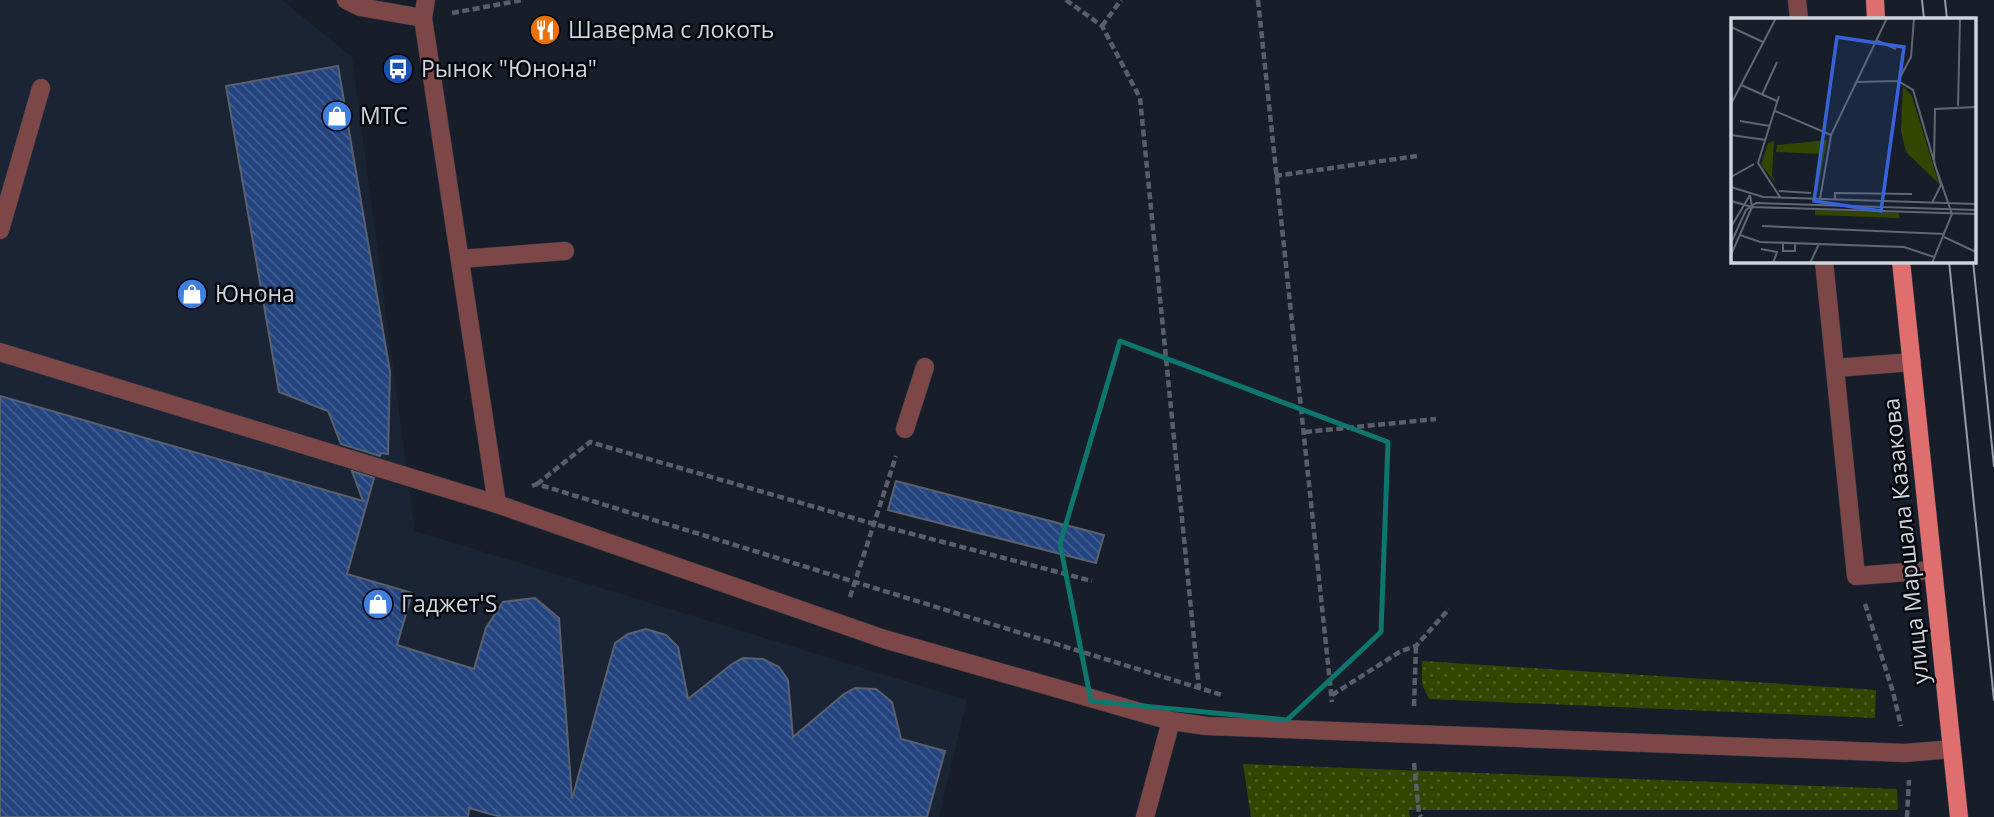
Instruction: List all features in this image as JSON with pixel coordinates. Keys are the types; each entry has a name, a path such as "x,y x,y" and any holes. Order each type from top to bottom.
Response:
{"main road":[{"path":"1875,0 1877,18"},
{"name":"улица Маршала Казакова","path":"1901,262 1959,817"}],"street":[{"path":"346,0 360,7 423,18"},
{"path":"426,0 423,18 497,504"},
{"path":"1797,0 1799,18"},
{"path":"0,230 41,88"},
{"path":"460,260 565,251"},
{"path":"1824,262 1856,576 1933,570"},
{"path":"0,352 497,504 897,643 1171,721 1207,726 1905,753 1952,749"},
{"path":"1835,368 1912,362"},
{"path":"905,429 925,367"},
{"path":"1145,817 1171,721"}],"path":[{"path":"423,18 523,0"},
{"path":"1066,0 1102,26 1140,98 1199,689"},
{"path":"1102,26 1121,0"},
{"path":"1258,0 1332,703"},
{"path":"1275,176 1417,156"},
{"path":"1305,432 1436,419"},
{"path":"497,504 537,484 590,442 874,524 1092,581"},
{"path":"841,624 891,470"},
{"path":"537,484 1224,696"},
{"path":"1856,576 1893,692 1901,727"},
{"path":"1332,695 1401,651 1416,646 1449,609"},
{"path":"1414,707 1416,646"},
{"path":"1414,761 1421,817"},
{"path":"1907,817 1909,780"}],"highlighted area":[{"path":"1120,341 1388,442 1381,632 1287,720 1091,701 1060,544"}],"shaded area":[{"name":"Юнона","path":"0,0 282,0 352,57 415,531 967,700 939,817 0,817"}],"green space":[{"path":"1422,661 1876,690 1875,718 1429,699 1422,684"},
{"path":"1243,764 1897,789 1898,810 1409,810 1410,817 1251,817"}],"building":[{"path":"338,66 390,372 388,454 381,453 380,456 341,444 328,411 279,392 226,86"},
{"path":"0,396 363,501 352,471 374,478 347,574 412,593 397,645 474,669 486,628 503,602 535,598 559,618 572,799 615,643 628,634 646,629 666,635 678,647 688,699 743,658 763,659 779,667 788,680 793,737 844,694 855,688 876,689 892,702 901,739 945,751 927,817 501,817 469,808 468,817 0,817"},
{"path":"896,481 1104,535 1096,563 888,510"}],"tram line":[{"path":"1922,0 1924,18"},
{"path":"1945,0 1947,18"},
{"path":"1949,262 1994,700"},
{"path":"1973,262 1994,466"}],"place":[{"name":"Шаверма с локоть","path":"545,30"},
{"name":"Рынок \"Юнона\"","path":"398,69"},
{"name":"МТС","path":"337,116"},
{"name":"Юнона","path":"192,294"},
{"name":"Гаджет'S","path":"378,604"}]}
